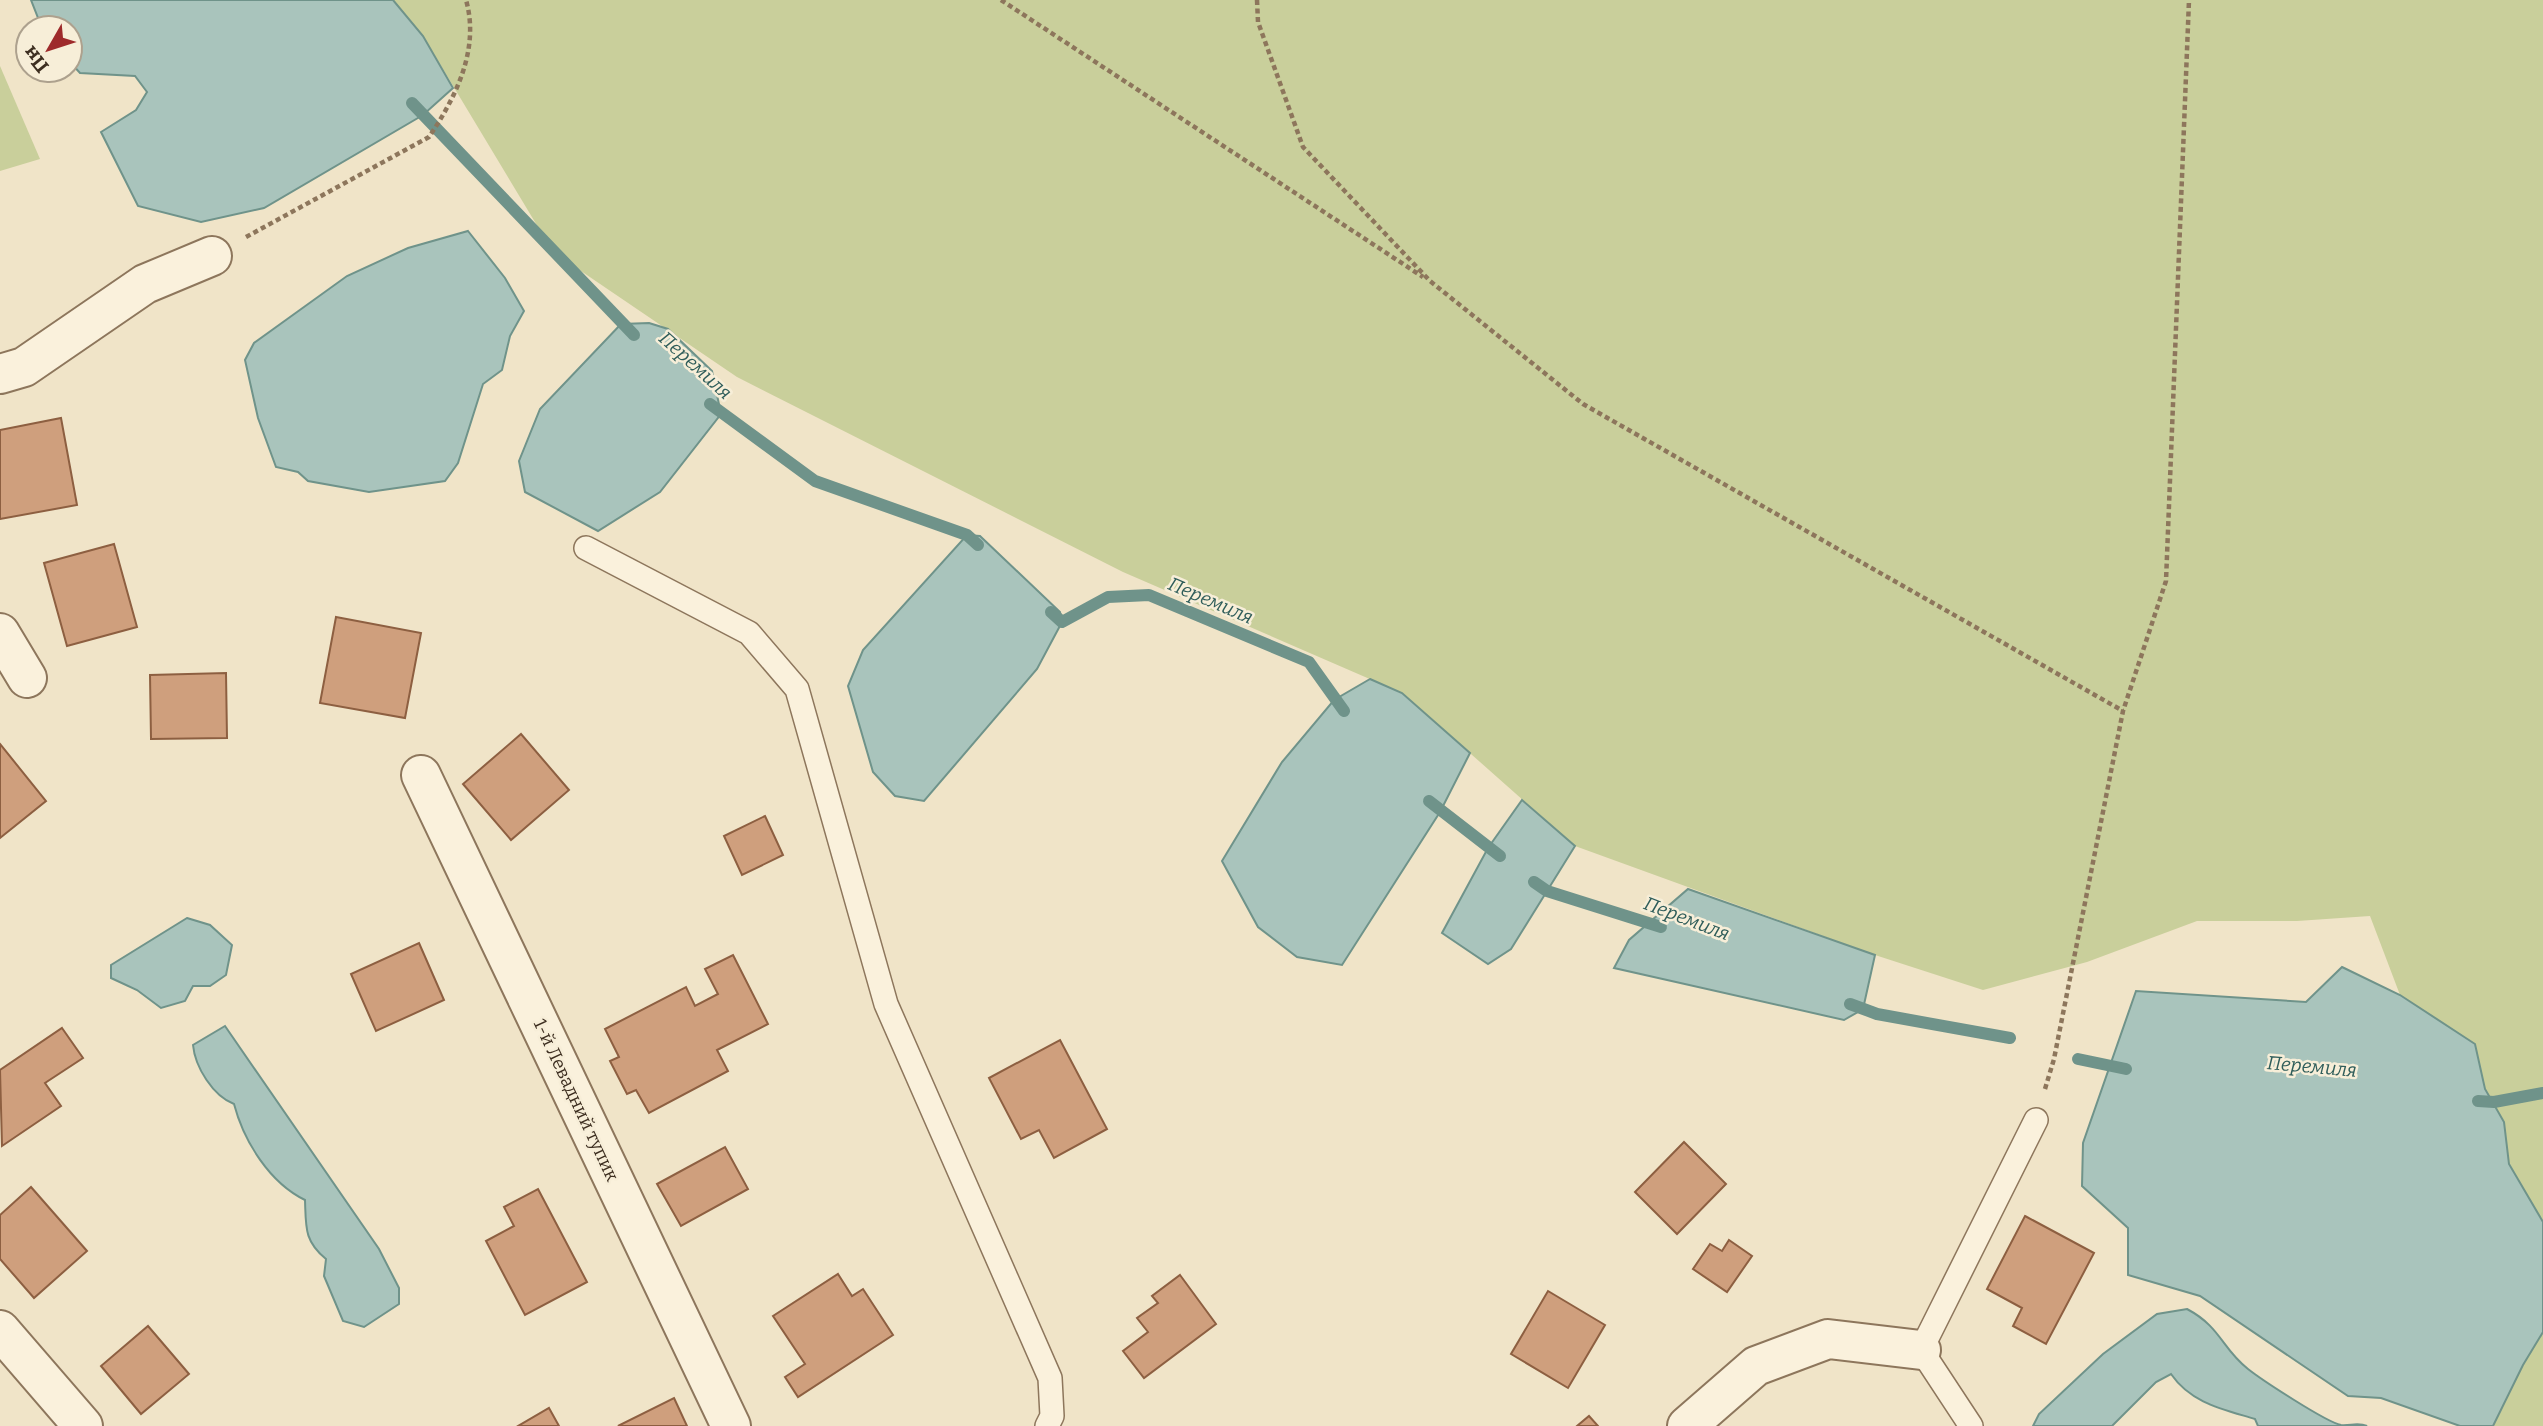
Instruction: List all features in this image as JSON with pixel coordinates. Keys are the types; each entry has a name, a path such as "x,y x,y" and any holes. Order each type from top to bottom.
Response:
{"street":[{"path":"0,374 24,367 145,284 212,256"},
{"path":"0,634 27,678"},
{"name":"1-й Левадний тупик","path":"421,775 731,1426"},
{"path":"0,1330 82,1426"},
{"path":"1687,1426 1756,1366 1828,1339 1921,1350"}],"lane":[{"path":"586,548 749,633 797,689 887,1004 1050,1378 1052,1416 1048,1426"},
{"path":"1971,1426 1921,1350 2036,1119"}],"path":[{"path":"212,256 429,137 448,109 471,47 466,0"},
{"path":"1001,0 1430,282 1583,404 2123,711"},
{"path":"1257,0 1258,22 1303,147 1430,282"},
{"path":"2036,1119 2054,1059 2123,711 2166,581 2189,0"}],"green space":[{"path":"393,0 2543,0 2543,1222 2508,1164 2504,1122 2485,1089 2475,1044 2400,995 2370,916 2297,921 2197,921 2087,962 1983,990 1875,955 1575,846 1402,693 1123,572 737,377 553,252 423,36"},
{"path":"0,66 40,159 0,171"},
{"path":"2543,1332 2543,1426 2493,1426 2523,1365"}],"water":[{"path":"31,0 393,0 423,36 453,88 423,115 264,208 201,222 138,206 101,132 136,110 147,92 135,76 84,73 84,14 36,14"},
{"path":"468,231 505,278 524,311 510,336 502,370 483,384 458,463 445,481 369,492 308,481 298,472 276,467 258,418 245,360 254,343 347,276 408,248"},
{"path":"649,323 668,329 712,371 721,414 660,492 598,531 525,492 519,461 540,409 621,324"},
{"path":"967,535 980,536 1060,612 1062,622 1037,669 924,801 895,796 873,772 848,686 863,650"},
{"path":"1370,679 1402,693 1470,753 1440,812 1342,965 1297,957 1258,927 1222,861 1282,762 1334,700"},
{"path":"1522,800 1575,846 1511,949 1488,964 1442,933 1488,848"},
{"path":"1688,889 1875,955 1863,1009 1844,1020 1614,968 1629,940"},
{"path":"187,918 210,925 232,945 226,975 210,986 193,986 185,1001 161,1008 137,990 111,978 111,965"},
{"path":"2342,967 2400,995 2475,1044 2485,1089 2504,1122 2509,1164 2543,1222 2543,1332 2523,1365 2493,1426 2460,1426 2381,1398 2348,1396 2200,1296 2128,1275 2128,1228 2082,1186 2083,1143 2136,991 2306,1002"},
{"path":"225,1026 379,1249 399,1288 399,1304 364,1327 343,1321 324,1276 326,1259 310,1240 305,1200 292,1193 260,1160 244,1133 234,1104 212,1088 201,1071 193,1045"},
{"path":"2187,1309 2207,1323 2239,1361 2280,1391 2333,1422 2367,1426 2258,1426 2255,1419 2208,1404 2188,1392 2171,1374 2156,1382 2112,1426 2033,1426 2039,1414 2103,1354 2157,1314"}],"building":[{"path":"61,418 77,505 0,519 0,430"},
{"path":"114,544 137,627 67,646 44,563"},
{"path":"336,617 421,633 405,718 320,703"},
{"path":"226,673 227,738 151,739 150,675"},
{"path":"521,734 569,790 511,840 463,784"},
{"path":"0,744 46,801 0,838"},
{"path":"765,816 783,855 742,875 724,836"},
{"path":"419,943 444,1000 376,1031 351,974"},
{"path":"733,955 768,1024 717,1050 728,1071 649,1113 636,1090 627,1094 610,1061 619,1057 605,1029 686,987 695,1006 718,994 705,969"},
{"path":"62,1028 83,1058 45,1083 61,1106 2,1146 0,1070"},
{"path":"1060,1040 1107,1129 1054,1158 1039,1130 1021,1139 989,1078"},
{"path":"1684,1142 1726,1184 1677,1234 1635,1192"},
{"path":"725,1147 748,1189 681,1226 657,1184"},
{"path":"31,1187 87,1251 34,1298 0,1259 0,1215"},
{"path":"538,1189 587,1282 525,1315 486,1241 514,1226 504,1207"},
{"path":"2025,1216 2094,1253 2046,1344 2013,1326 2022,1308 1987,1289"},
{"path":"1729,1240 1752,1256 1727,1292 1693,1269 1710,1244 1722,1251"},
{"path":"838,1274 852,1296 863,1289 893,1335 798,1397 785,1377 805,1364 773,1316"},
{"path":"1180,1275 1216,1324 1144,1378 1123,1351 1148,1332 1137,1318 1158,1303 1152,1296"},
{"path":"1548,1291 1605,1325 1568,1388 1511,1354"},
{"path":"148,1326 189,1374 141,1414 101,1366"},
{"path":"674,1398 687,1426 618,1426"},
{"path":"549,1408 559,1426 518,1426"},
{"path":"1589,1416 1598,1426 1577,1426"}],"waterway":[{"name":"Перемиля","path":"412,103 634,335"},
{"name":"Перемиля","path":"710,404 815,481 967,535 978,545"},
{"name":"Перемиля","path":"1051,612 1062,622 1108,597 1149,595 1309,662 1344,711"},
{"name":"Перемиля","path":"1429,801 1500,856"},
{"name":"Перемиля","path":"1534,882 1547,891 1661,927"},
{"name":"Перемиля","path":"1850,1004 1877,1014 2010,1038"},
{"name":"Перемиля","path":"2078,1059 2126,1069"},
{"name":"Перемиля","path":"2478,1101 2494,1102 2543,1093"}]}
